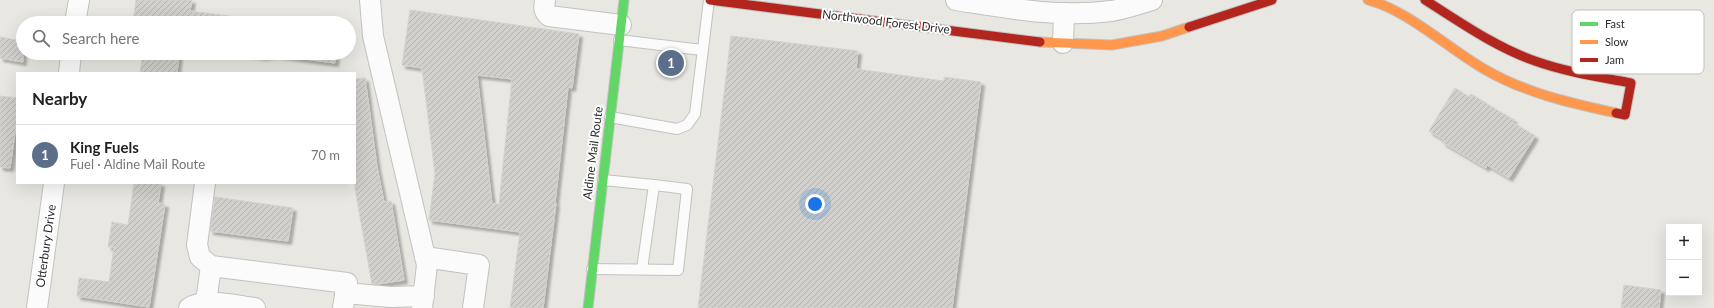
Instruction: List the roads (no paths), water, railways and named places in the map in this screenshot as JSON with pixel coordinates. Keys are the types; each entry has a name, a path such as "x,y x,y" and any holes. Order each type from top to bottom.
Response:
{"street":[{"path":"77,16 78,0"},
{"path":"205,184 197,245 200,257 211,266 347,283 344,300 390,297 423,302 427,265 373,36 370,0"},
{"path":"545,0 545,12 549,16 620,32"},
{"name":"Aldine Mail Route","path":"588,308 620,32 622,0"},
{"name":"Northwood Forest Drive","path":"710,0 1063,43 1112,45 1162,36 1272,0"},
{"path":"956,0 982,2 1036,12 1064,13 1111,11 1148,1"},
{"path":"1368,0 1374,1 1406,18 1468,59 1498,76 1546,96 1625,115 1630,83 1584,74"},
{"path":"1425,0 1496,44 1534,61 1572,71"},
{"path":"1063,43 1064,13"},
{"path":"69,72 71,60"},
{"name":"Otterbury Drive","path":"37,308 54,184"},
{"path":"425,257 479,265 473,308"},
{"path":"211,266 197,305 255,308"}],"lane":[{"path":"610,118 677,129 688,125 695,114 702,50 710,0"},
{"path":"620,32 702,50"},
{"path":"592,269 678,270 687,189 603,180"},
{"path":"642,270 654,185"}],"place":[{"name":"King Fuels","path":"671,63"}]}
